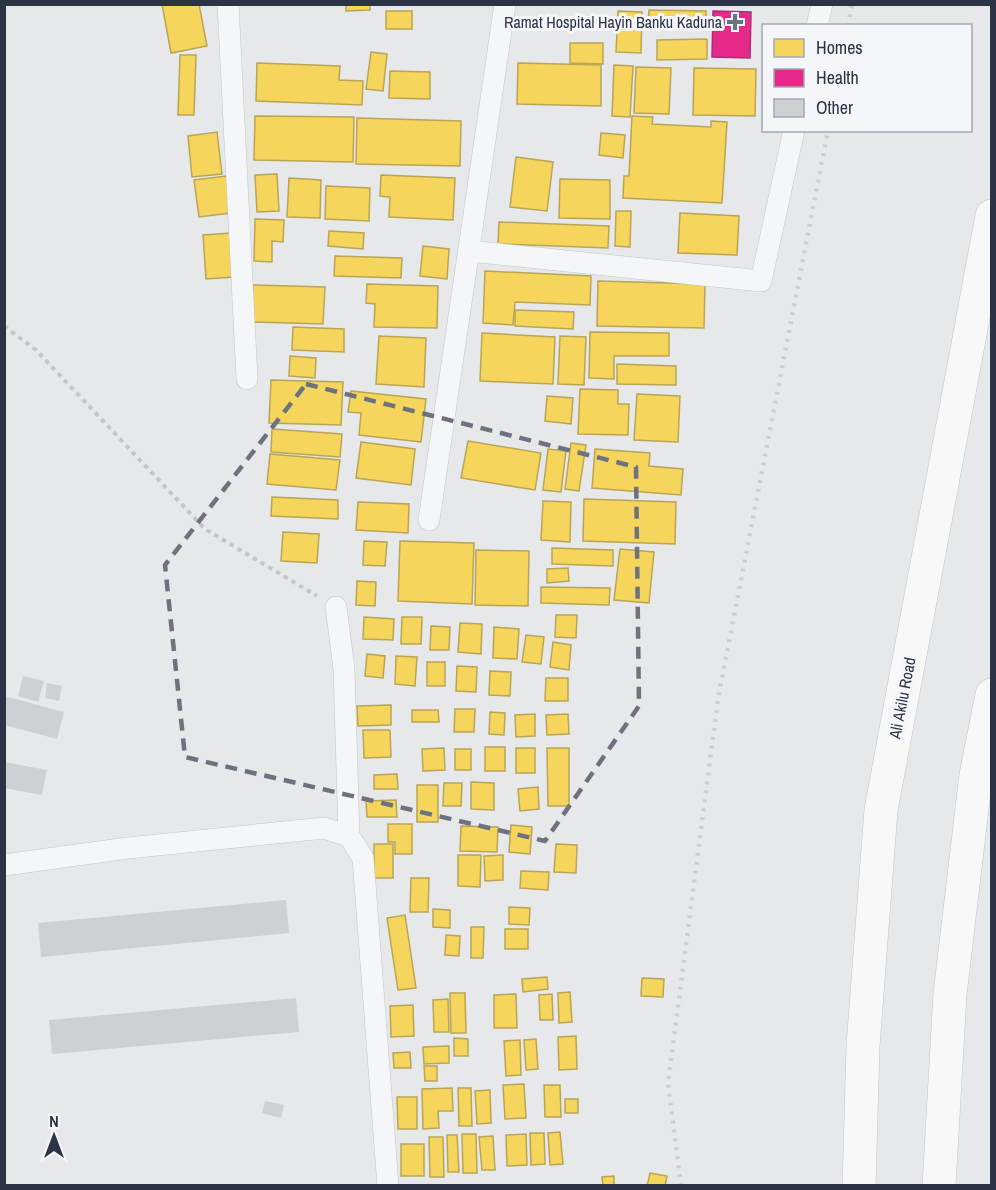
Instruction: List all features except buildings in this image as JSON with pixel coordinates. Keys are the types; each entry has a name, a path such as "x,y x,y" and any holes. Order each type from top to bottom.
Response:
{"main road":[{"name":"Ali Akilu Road","path":"859,1185 863,1046 881,810 992,216"},
{"path":"939,1185 950,994 976,775 992,695"}],"street":[{"path":"228,4 247,380"},
{"path":"429,520 505,4"},
{"path":"818,24 822,4"},
{"path":"469,251 760,281 794,132"},
{"path":"336,607 344,669 349,836 363,858 388,1185"},
{"path":"4,865 128,848 324,828 349,836"}],"path":[{"path":"4,326 36,350 205,529 336,607"}],"highlighted area":[{"path":"306,384 636,467 639,706 545,841 185,757 165,565"}],"railway":[{"path":"848,24 852,4"},
{"path":"681,1186 668,1083 718,699 828,132"}],"place":[{"name":"Ramat Hospital Hayin Banku Kaduna","path":"735,22"}]}
